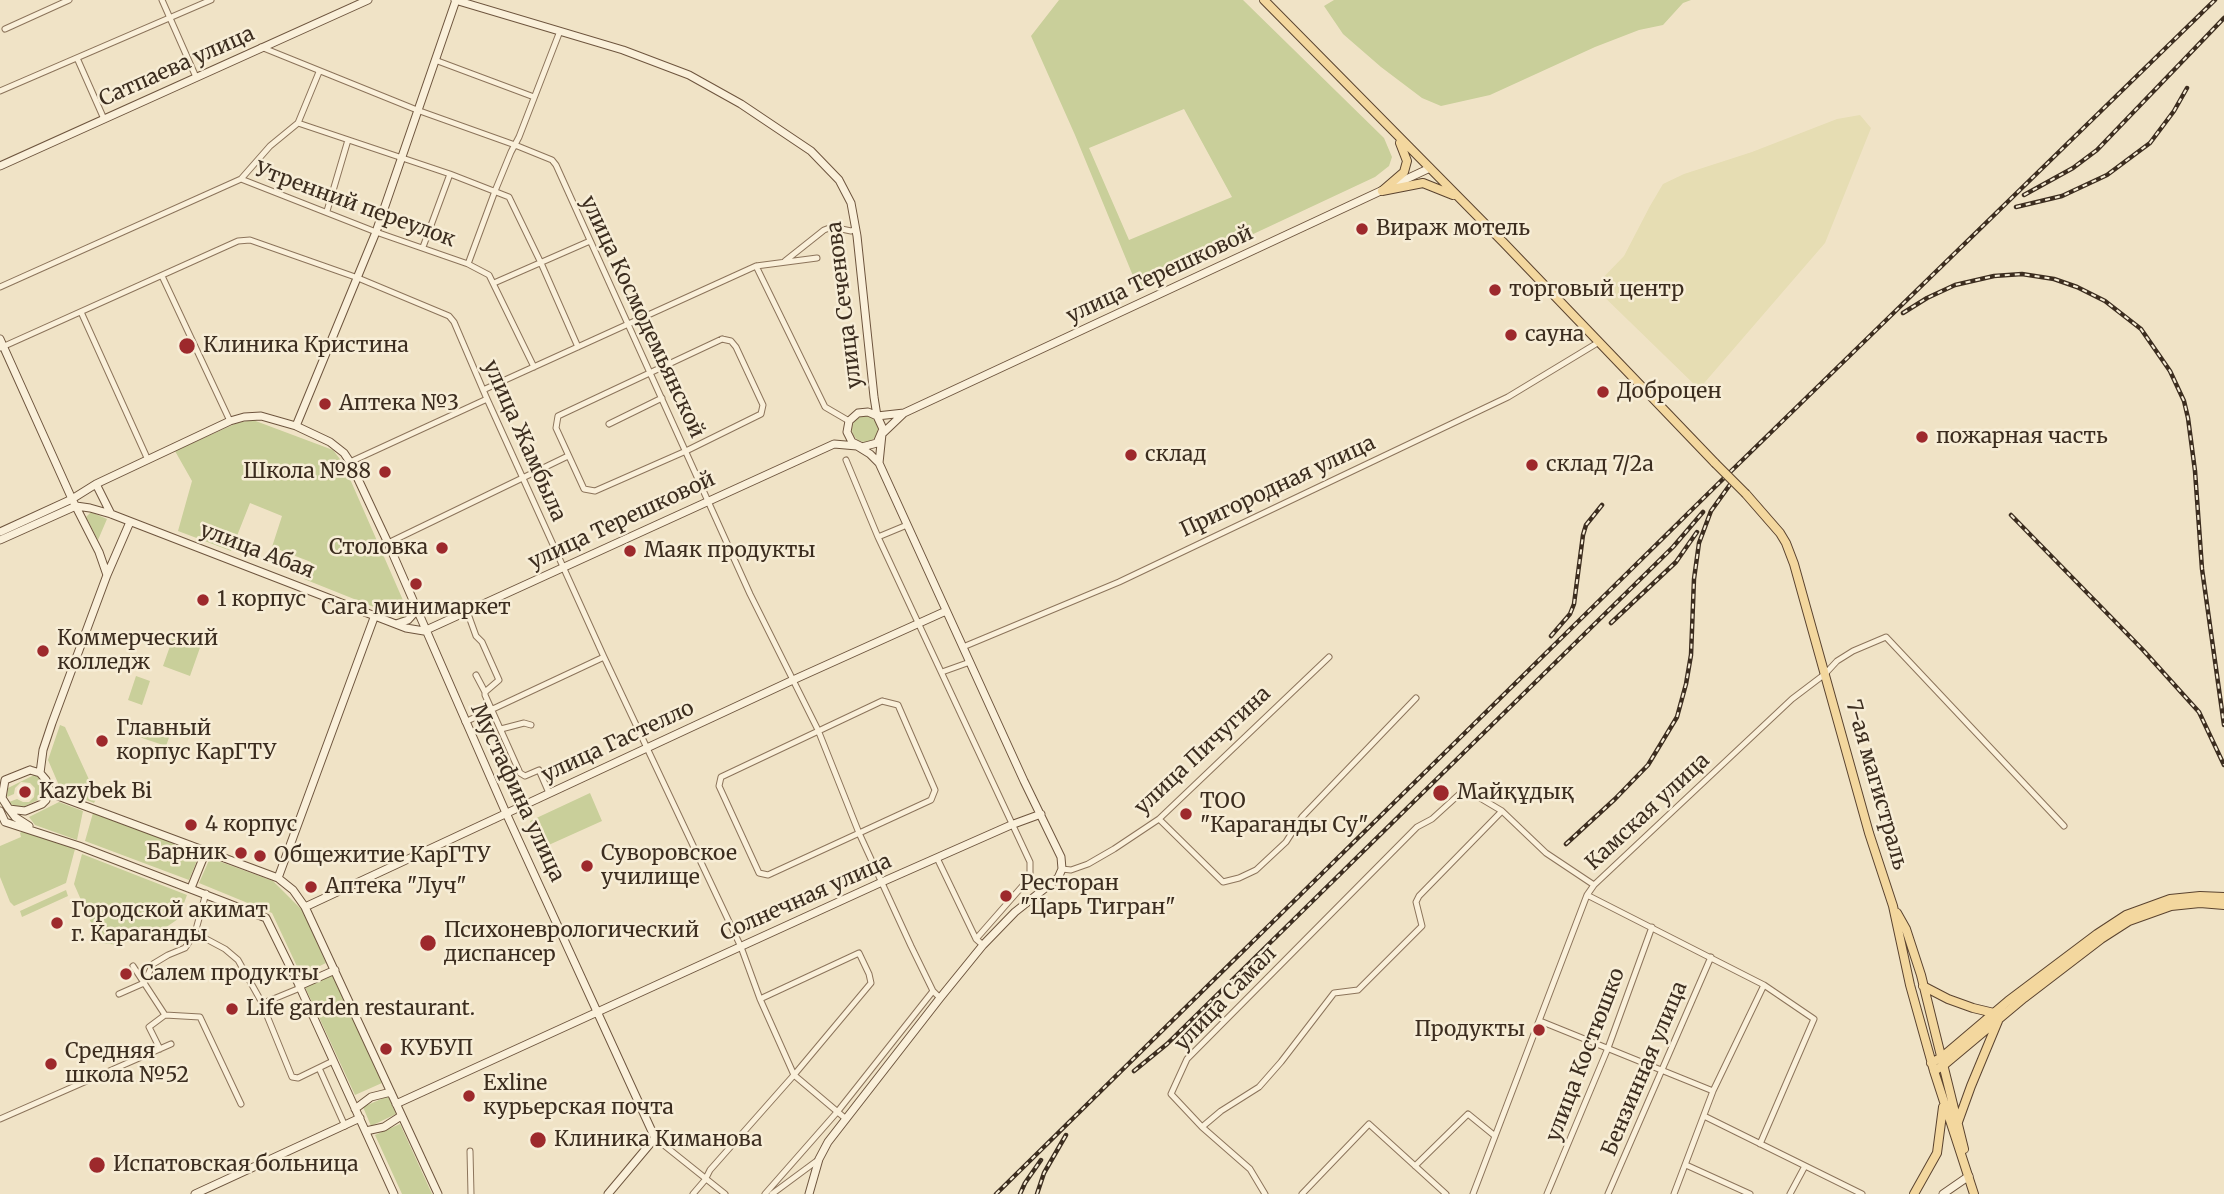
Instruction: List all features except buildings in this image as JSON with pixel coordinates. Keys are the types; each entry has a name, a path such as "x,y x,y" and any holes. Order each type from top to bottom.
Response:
{"main road":[{"name":"Сатпаева улица","path":"0,166 368,0"},
{"path":"0,540 74,503 96,484 230,421 261,416 296,426 376,232 456,0"},
{"name":"улица Сеченова","path":"456,0 626,51 689,75 741,104 811,151 839,180 851,203 874,397"},
{"name":"7-ая магистраль","path":"1264,0 1773,524 1786,543 1794,564 1869,833 1893,906"},
{"path":"1382,191 1404,172 1407,161 1405,151 1392,131"},
{"name":"улица Терешковой","path":"863,412 877,416 904,413 1430,168"},
{"path":"1382,191 1423,183 1459,198"},
{"path":"1,345 99,552 107,575"},
{"path":"834,444 848,424 858,413 863,412 874,397"},
{"path":"874,397 877,416 882,424 879,463"},
{"name":"улица Терешковой","path":"424,631 834,444 872,446 904,413"},
{"path":"809,1194 819,1159 828,1142 940,998 1014,912 1058,878 1062,869 1061,858 879,463 849,438 848,424"},
{"name":"Мустафина улица","path":"296,426 337,446 351,462 506,813 648,1112 655,1138"},
{"path":"96,484 111,514"},
{"path":"0,532 74,503"},
{"name":"улица Абая","path":"74,503 111,514 395,624 415,631 424,631"},
{"path":"40,773 43,750 107,575 130,522"},
{"path":"395,624 408,620 416,610"},
{"name":"улица Гастелло","path":"305,906 946,611"},
{"path":"278,878 375,615"},
{"path":"2,823 2,781 30,770 43,750"},
{"path":"30,770 40,773 49,789 58,796 278,878 293,890 305,906 438,1194"},
{"path":"2,823 42,804 49,789"},
{"path":"4,810 30,810"},
{"path":"4,810 35,830"},
{"name":"Солнечная улица","path":"396,1104 883,882 1041,814"},
{"path":"2,823 35,830 206,893 265,918 300,987 394,1194"},
{"path":"191,888 206,851"},
{"path":"1933,1067 2097,933 2126,915 2170,899 2224,897"},
{"path":"1958,1122 1996,1016 2129,921 2171,906 2200,903 2224,905"},
{"path":"1893,906 1906,929 1923,986 1969,1176"},
{"path":"1893,906 1910,985 1933,1067 1974,1194"},
{"path":"300,987 335,970"},
{"path":"1923,986 1948,999 1996,1016"},
{"path":"355,1109 371,1097 391,1092"},
{"path":"1914,1194 1937,1153 1944,1104"},
{"path":"366,1131 384,1127 401,1116"},
{"path":"195,1194 360,1118"},
{"path":"608,1194 655,1138"},
{"path":"1943,1194 1969,1176"}],"street":[{"path":"5,29 69,0"},
{"path":"162,0 197,77"},
{"path":"0,91 211,0"},
{"path":"468,264 560,31"},
{"name":"улица Космодемьянской","path":"261,47 417,110 515,145 552,160 556,165 750,594 818,730 859,833 933,991 940,998"},
{"path":"77,58 104,119"},
{"path":"435,60 534,97"},
{"path":"241,179 270,146 298,123 319,72"},
{"path":"298,123 450,174 509,197 578,347"},
{"path":"327,211 348,140"},
{"path":"423,247 450,174"},
{"name":"Утренний переулок","path":"0,287 241,179 376,232 468,264 489,275 534,367"},
{"path":"783,263 824,230 832,227 851,231 856,229"},
{"name":"улица Жамбыла","path":"1,345 81,312 238,240 250,240 358,278 449,316 604,657 741,947 760,999 794,1075 846,1119"},
{"path":"494,283 590,241"},
{"path":"483,390 756,266 817,258"},
{"path":"756,266 824,407 848,424"},
{"path":"162,276 230,421"},
{"path":"81,312 148,460"},
{"path":"722,339 731,341 763,405 762,411 757,417 686,451 591,491 582,486 568,456 556,428 558,416 722,339"},
{"name":"Пригородная улица","path":"963,647 1119,582 1498,402 1599,342"},
{"path":"609,424 662,398"},
{"path":"351,462 487,399"},
{"path":"388,543 568,456"},
{"path":"846,460 878,537 1030,862 1030,874 1026,882 976,939"},
{"path":"878,537 908,526"},
{"path":"467,611 476,636 482,642 499,680 485,692"},
{"name":"Камская улица","path":"1473,1194 1587,895 1594,885 1792,699 1853,651 1886,637 2064,825"},
{"path":"465,722 604,657"},
{"name":"улица Пичугина","path":"1062,869 1071,870 1088,864 1158,819 1329,657"},
{"path":"942,672 970,662"},
{"path":"476,675 521,774 525,776 539,770 550,793"},
{"path":"1158,819 1223,882 1239,878 1255,870 1286,842 1302,817 1416,698"},
{"path":"882,701 898,705 935,790 931,800 859,833 768,874 759,873 719,786 721,777 882,701"},
{"path":"501,729 517,724 531,724"},
{"name":"улица Самал","path":"1202,1128 1171,1094 1187,1059 1417,827 1432,819 1465,789 1503,811"},
{"path":"1265,1194 1250,1170 1202,1128 1221,1111 1259,1087 1334,993 1358,990 1422,926 1416,902 1419,897 1503,811 1546,853 1594,885"},
{"path":"937,858 976,939 983,946"},
{"path":"120,994 144,982 153,964 185,948 195,933 206,893"},
{"path":"1587,895 1764,985 1814,1019 1760,1144"},
{"path":"1007,905 1014,912"},
{"name":"улица Костюшко","path":"1547,1194 1608,1048 1652,927"},
{"path":"195,933 225,949 238,960 261,1001 292,1077 298,1078 333,1061"},
{"path":"693,1194 717,1162 871,983 859,953 760,999"},
{"name":"Бензинная улица","path":"1608,1194 1711,957"},
{"path":"133,966 165,1015"},
{"path":"1674,1194 1713,1091 1764,985"},
{"path":"261,1001 266,1002 300,987"},
{"path":"765,1194 838,1111 933,991"},
{"path":"160,1049 149,1027 165,1015 200,1017 241,1104"},
{"path":"1540,1021 1713,1091"},
{"path":"0,1119 172,1044"},
{"path":"319,1068 345,1126"},
{"path":"1415,1166 1468,1114 1495,1136"},
{"path":"1704,1116 1805,1166 1847,1191 1862,1194"},
{"path":"1301,1194 1369,1124 1446,1194"},
{"name":"Мустафина улица","path":"655,1138 725,1194"},
{"path":"470,1151 471,1194"},
{"path":"772,1194 819,1159"},
{"path":"1686,1165 1750,1194"},
{"path":"1790,1194 1805,1166"}],"shaded area":[{"path":"1860,115 1871,128 1825,243 1699,389 1594,287 1624,256 1663,184 1837,119"}],"green space":[{"path":"1059,0 1243,0 1384,138 1392,157 1389,166 1375,177 1138,288 1031,36","holes":["1184,109 1232,197 1129,240 1089,148"]},
{"path":"1334,0 1691,0 1683,3 1663,25 1639,30 1595,47 1490,95 1441,106 1422,98 1343,34 1324,6"},
{"path":"865,416 874,420 878,429 874,438 865,442 856,438 852,429 856,420"},
{"path":"253,420 333,450 343,463 409,614 404,619 304,579 311,562 272,547 282,516 250,503 231,551 178,531 192,481 175,451 237,423"},
{"path":"91,512 107,519 98,540 86,517"},
{"path":"175,632 202,642 190,676 163,666"},
{"path":"136,676 150,681 142,705 128,700"},
{"path":"144,722 171,732 166,746 139,737"},
{"path":"60,725 65,727 97,797 94,803 61,790 48,760"},
{"path":"34,775 44,785 42,796 21,808 14,807 9,802 17,799 29,802 34,797 35,788 30,783 21,782 15,788 14,794 7,797 8,788"},
{"path":"590,793 602,821 542,848 530,821"},
{"path":"59,802 83,811 77,840 35,825 29,817"},
{"path":"93,813 200,853 189,880 85,841"},
{"path":"23,831 75,849 66,883 14,906 0,877 0,846 21,837 20,833"},
{"path":"82,854 187,895 178,919 165,928 119,945 100,943 74,884"},
{"path":"210,858 273,881 303,911 326,963 301,975 272,913 199,883"},
{"path":"66,890 68,896 22,917 20,911"},
{"path":"332,975 382,1083 355,1095 305,987"},
{"path":"388,1096 396,1114 371,1126 363,1107"},
{"path":"400,1124 432,1194 402,1194 375,1135"}],"railway":[{"path":"996,1194 2215,0"},
{"path":"2024,195 2073,168 2097,150 2224,18"},
{"path":"2016,207 2062,196 2107,175 2150,143 2187,88"},
{"path":"1903,313 1955,285 1994,276 2022,274 2054,279 2077,287 2105,301 2141,329 2170,371 2184,401 2188,418 2202,569 2224,725"},
{"path":"1566,844 1648,765 1677,717 1691,655 1694,579 1699,543 1711,511 1734,479"},
{"path":"1551,636 1570,614 1574,604 1583,535 1586,525 1602,505"},
{"path":"1134,1071 1167,1044 1673,547 1703,512"},
{"path":"2011,515 2143,650 2199,712 2224,765"},
{"path":"1611,623 1676,562 1697,532"},
{"path":"1037,1194 1044,1173 1066,1135"},
{"path":"1020,1194 1041,1160"}],"place":[{"name":"Вираж мотель","path":"1362,229"},
{"name":"торговый центр","path":"1495,290"},
{"name":"сауна","path":"1511,335"},
{"name":"Клиника Кристина","path":"187,346"},
{"name":"Доброцен","path":"1603,392"},
{"name":"Аптека №3","path":"325,404"},
{"name":"пожарная часть","path":"1922,437"},
{"name":"склад","path":"1131,455"},
{"name":"склад 7/2а","path":"1532,465"},
{"name":"Школа №88","path":"385,472"},
{"name":"Столовка","path":"442,548"},
{"name":"Маяк продукты","path":"630,551"},
{"name":"Сага минимаркет","path":"416,584"},
{"name":"1 корпус","path":"203,600"},
{"name":"Коммерческий колледж","path":"43,651"},
{"name":"Главный корпус КарГТУ","path":"102,741"},
{"name":"Kazybek Bi","path":"25,792"},
{"name":"Майқұдық","path":"1441,793"},
{"name":"ТОО \"Караганды Су\"","path":"1186,814"},
{"name":"4 корпус","path":"191,825"},
{"name":"Барник","path":"241,853"},
{"name":"Общежитие КарГТУ","path":"260,856"},
{"name":"Суворовское училище","path":"587,866"},
{"name":"Аптека \"Луч\"","path":"311,887"},
{"name":"Ресторан \"Царь Тигран\"","path":"1006,896"},
{"name":"Городской акимат г. Караганды","path":"57,923"},
{"name":"Психоневрологический диспансер","path":"428,943"},
{"name":"Салем продукты","path":"126,974"},
{"name":"Life garden restaurant.","path":"232,1009"},
{"name":"Продукты","path":"1539,1030"},
{"name":"КУБУП","path":"386,1049"},
{"name":"Средняя школа №52","path":"51,1064"},
{"name":"Exline курьерская почта","path":"469,1096"},
{"name":"Клиника Киманова","path":"538,1140"},
{"name":"Испатовская больница","path":"97,1165"}]}
